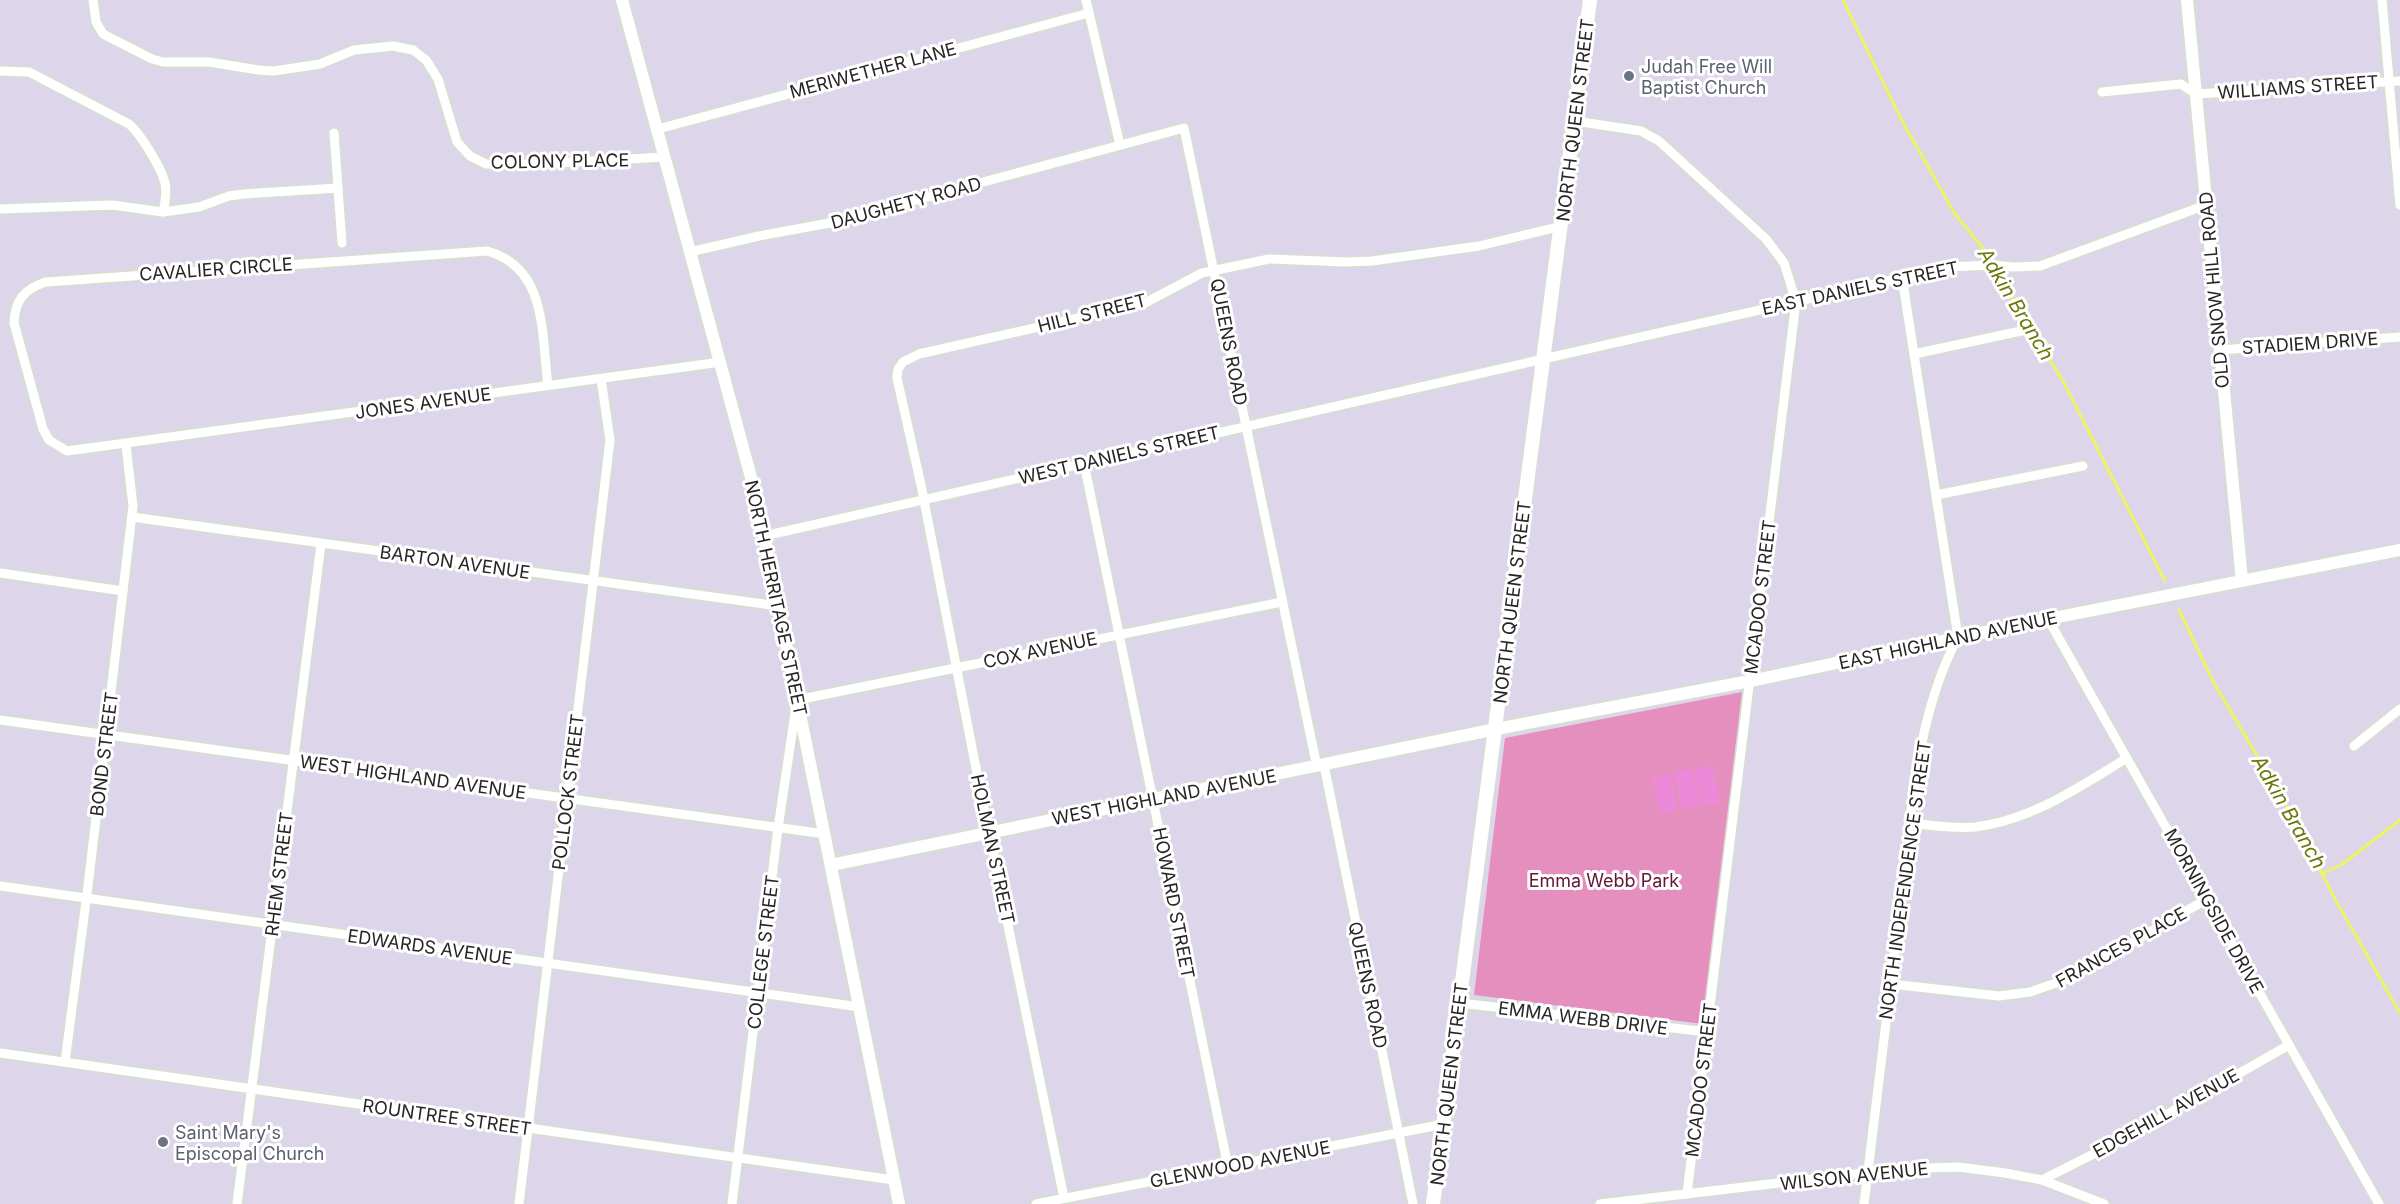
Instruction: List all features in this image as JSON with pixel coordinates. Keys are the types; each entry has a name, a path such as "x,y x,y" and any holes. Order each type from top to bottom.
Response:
{"main road":[{"name":"NORTH QUEEN STREET","path":"1433,1204 1590,0"}],"street":[{"name":"COLONY PLACE","path":"93,0 96,22 103,34 152,59 163,62 209,62 274,71 320,63 354,50 393,46 413,50 426,60 438,79 457,142 470,156 486,164 519,165 665,157"},
{"name":"NORTH HERRITAGE STREET","path":"622,0 756,496 899,1204"},
{"path":"1086,0 1120,145"},
{"name":"OLD SNOW HILL ROAD","path":"2187,0 2242,581"},
{"path":"2382,0 2400,205"},
{"name":"MERIWETHER LANE","path":"658,129 1089,13"},
{"path":"0,71 29,72 129,124 138,131 165,181 163,212"},
{"name":"WILLIAMS STREET","path":"2196,94 2400,81"},
{"path":"2102,92 2181,84 2196,94"},
{"name":"MCADOO STREET","path":"1575,121 1641,131 1659,141 1766,239 1784,263 1796,301 1687,1194"},
{"name":"QUEENS ROAD","path":"1120,145 1184,128 1282,602 1320,766 1413,1204"},
{"path":"334,133 342,243"},
{"name":"DAUGHETY ROAD","path":"690,252 835,222 1120,145"},
{"path":"0,209 112,205 163,212 199,207 230,196 338,188"},
{"name":"EAST DANIELS STREET","path":"1545,358 1949,267 2040,266 2206,205"},
{"name":"HILL STREET","path":"924,501 897,378 898,369 903,363 919,354 1145,303 1202,273 1269,259 1372,261 1479,246 1562,226"},
{"name":"CAVALIER CIRCLE","path":"126,445 67,451 49,441 43,429 14,323 20,296 25,291 46,282 63,280 487,251 498,254 517,265 532,285 538,306 548,385"},
{"path":"1902,277 1958,638"},
{"path":"1914,354 2021,331"},
{"name":"STADIEM DRIVE","path":"2220,350 2400,337"},
{"name":"WEST DANIELS STREET","path":"764,536 1545,358"},
{"name":"JONES AVENUE","path":"126,445 721,362"},
{"name":"POLLOCK STREET","path":"519,1204 610,440 601,380"},
{"name":"BOND STREET","path":"64,1062 132,517 133,506 126,445"},
{"name":"HOWARD STREET","path":"1084,463 1228,1167"},
{"path":"1936,495 2083,466"},
{"name":"HOLMAN STREET","path":"924,501 989,832 1065,1198"},
{"name":"BARTON AVENUE","path":"132,517 778,606"},
{"name":"RHEM STREET","path":"237,1204 321,544"},
{"name":"EAST HIGHLAND AVENUE","path":"1496,729 1750,681 2048,619 2400,550"},
{"path":"0,573 123,591"},
{"name":"COX AVENUE","path":"797,700 1282,602"},
{"name":"MORNINGSIDE DRIVE","path":"2048,619 2379,1204"},
{"name":"NORTH INDEPENDENCE STREET","path":"1864,1204 1910,823 1927,723 1938,684 1949,654 1958,638"},
{"name":"COLLEGE STREET","path":"732,1204 778,828 797,700"},
{"path":"2354,746 2400,709"},
{"name":"WEST HIGHLAND AVENUE","path":"0,720 825,834"},
{"name":"WEST HIGHLAND AVENUE","path":"831,865 1496,729"},
{"path":"1910,823 1951,828 1974,827 2015,819 2051,803 2127,758"},
{"name":"EDWARDS AVENUE","path":"0,886 860,1007"},
{"name":"FRANCES PLACE","path":"1891,984 1999,996 2030,992 2071,978 2207,899"},
{"name":"EMMA WEBB DRIVE","path":"1460,1003 1707,1032"},
{"name":"EDGEHILL AVENUE","path":"2042,1180 2131,1135 2289,1045"},
{"name":"ROUNTREE STREET","path":"0,1053 894,1180"},
{"name":"GLENWOOD AVENUE","path":"1036,1204 1444,1124"},
{"name":"WILSON AVENUE","path":"1600,1204 1625,1203 1922,1167 1958,1167 2042,1180 2104,1204"}],"green space":[{"name":"Emma Webb Park","path":"1742,692 1703,1024 1474,995 1505,738"}],"shaded area":[{"path":"1712,765 1720,802 1702,806 1694,769"},
{"path":"1692,769 1700,805 1682,809 1674,772"},
{"path":"1670,774 1678,811 1660,814 1652,778"}],"waterway":[{"name":"Adkin Branch","path":"1843,0 1901,119 1955,214 1994,262"},
{"name":"Adkin Branch","path":"1997,268 2015,303 2063,381 2165,581"},
{"name":"Adkin Branch","path":"2179,610 2214,683 2288,808 2335,899 2400,1013"},
{"path":"2323,873 2341,865 2400,820"}],"place":[{"name":"Judah Free Will Baptist Church","path":"1629,76"},
{"name":"Saint Mary's Episcopal Church","path":"163,1142"}]}
